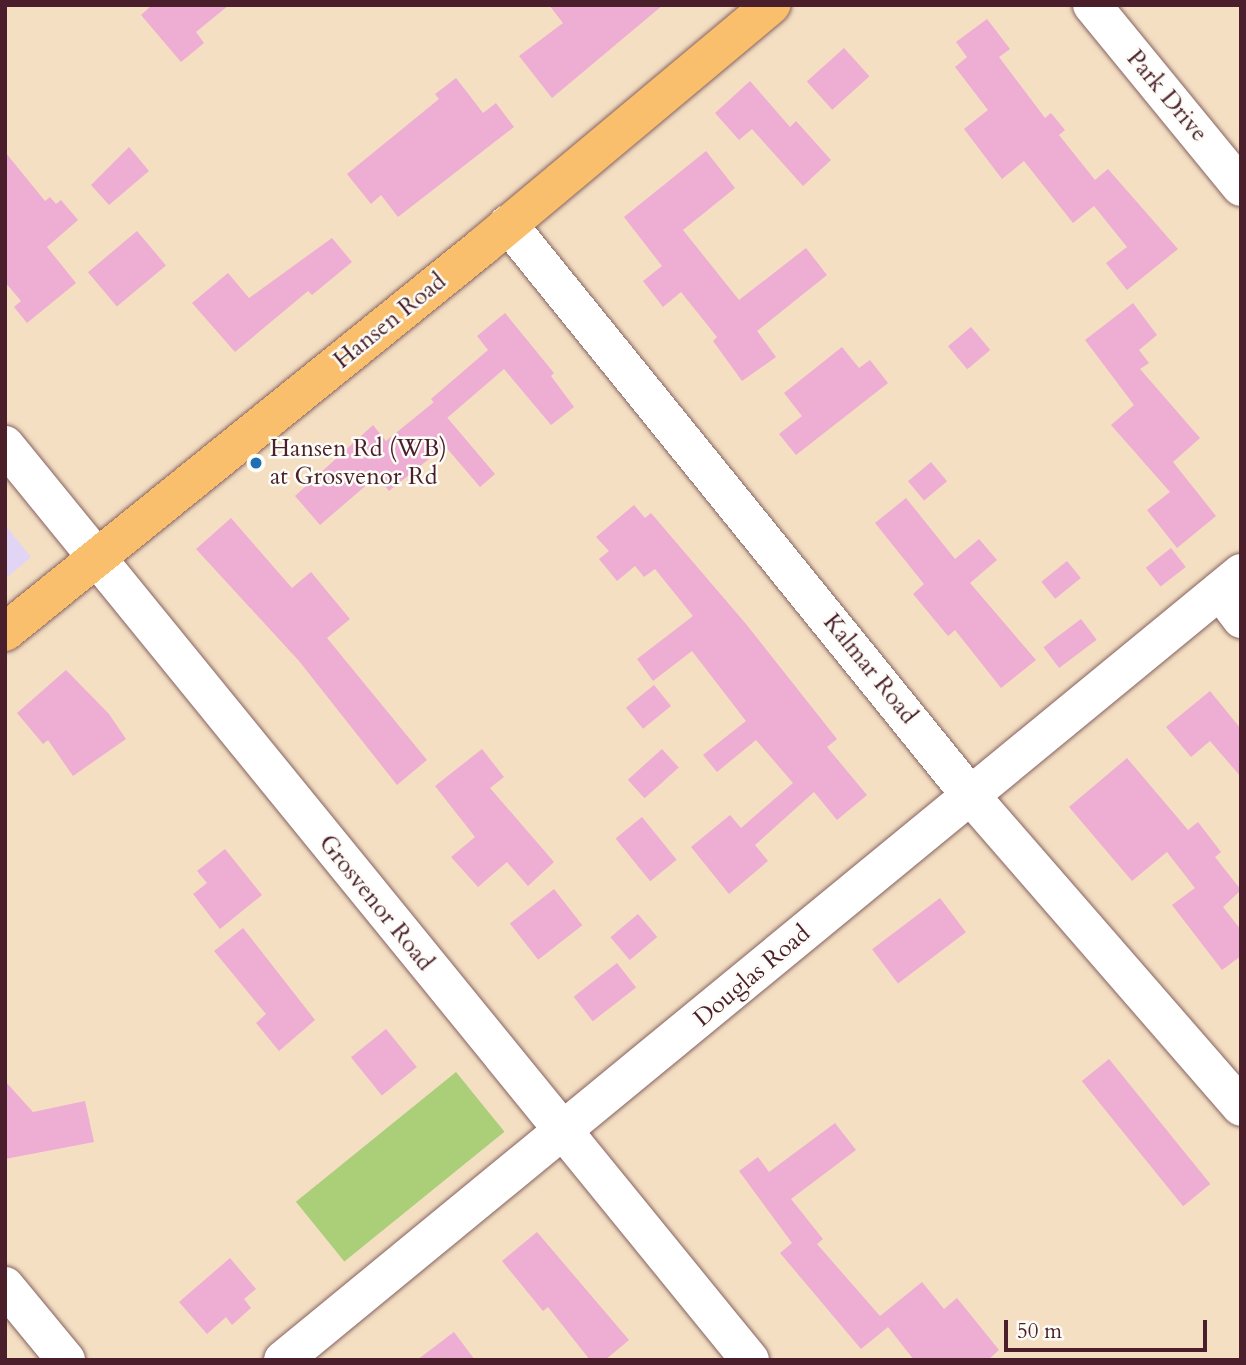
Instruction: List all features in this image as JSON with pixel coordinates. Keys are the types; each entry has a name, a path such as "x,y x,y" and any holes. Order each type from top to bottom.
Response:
{"main road":[{"name":"Hansen Road","path":"5,632 508,224 771,5"}],"street":[{"name":"Park Drive","path":"1093,5 1241,187"},
{"name":"Kalmar Road","path":"508,224 970,795 1241,1107"},
{"name":"Grosvenor Road","path":"5,445 562,1134 750,1360"},
{"name":"Douglas Road","path":"283,1360 562,1134 970,795 1234,595"},
{"path":"5,1286 66,1360"}],"shaded area":[{"path":"5,525 31,557 5,579"}],"green space":[{"path":"456,1072 504,1132 344,1261 296,1202"}],"building":[{"path":"152,5 229,5 196,32 204,43 181,62 141,15"},
{"path":"549,5 663,5 552,98 519,56 563,23"},
{"path":"987,19 1010,49 999,57 1045,118 1051,113 1065,130 1059,135 1095,180 1108,169 1178,249 1127,290 1106,263 1127,247 1094,206 1073,223 1024,161 1002,179 964,129 988,110 955,67 967,57 956,42"},
{"path":"844,48 869,76 832,110 807,81"},
{"path":"456,78 483,113 496,103 514,127 398,217 381,195 371,204 347,174 439,99 435,94"},
{"path":"750,81 790,127 796,121 831,160 803,186 752,129 739,140 715,113"},
{"path":"129,147 149,171 109,205 91,185"},
{"path":"706,151 735,188 683,230 739,300 806,248 827,275 757,331 776,357 742,381 713,341 717,337 681,292 663,307 643,281 662,266 624,217"},
{"path":"5,152 45,201 50,197 56,204 61,200 78,220 47,247 76,283 27,323 14,307 21,301 5,282"},
{"path":"137,231 166,265 117,307 88,272"},
{"path":"332,238 352,262 312,295 308,291 235,352 192,303 228,273 249,298"},
{"path":"1133,303 1157,335 1139,350 1149,363 1140,369 1200,438 1173,462 1216,516 1177,548 1147,510 1170,492 1111,425 1134,405 1085,340"},
{"path":"505,313 554,373 551,376 574,407 551,425 504,369 447,418 431,399 488,350 477,336"},
{"path":"971,327 990,350 967,369 948,346"},
{"path":"842,347 859,368 870,360 888,383 796,455 779,434 802,416 784,393"},
{"path":"434,402 495,474 480,487 445,446 389,491 377,476 320,525 295,496 373,425 386,441"},
{"path":"931,462 947,481 924,500 908,481"},
{"path":"906,498 955,559 979,539 997,560 970,583 1036,660 1001,688 955,630 948,636 913,594 924,584 875,523"},
{"path":"634,505 645,518 651,513 746,624 837,739 827,747 867,795 837,820 814,792 755,845 768,861 729,894 691,847 730,815 741,828 793,783 756,740 717,772 703,755 746,721 692,651 653,681 637,659 693,616 655,569 644,577 635,566 617,581 599,559 609,551 596,537"},
{"path":"231,518 292,588 311,572 350,619 327,638 427,760 397,785 299,661 196,549"},
{"path":"1171,548 1186,567 1161,587 1146,568"},
{"path":"1067,561 1081,578 1055,599 1041,582"},
{"path":"1081,619 1097,640 1059,668 1043,647"},
{"path":"66,670 109,714 126,739 73,776 48,740 43,744 17,713"},
{"path":"654,685 671,706 643,729 626,708"},
{"path":"1210,691 1241,729 1241,777 1210,741 1191,757 1166,727"},
{"path":"482,749 504,777 490,788 554,862 528,886 507,862 478,887 451,857 475,837 435,786"},
{"path":"662,749 679,768 645,798 628,780"},
{"path":"1127,758 1188,830 1198,822 1221,852 1215,857 1241,890 1223,907 1241,930 1241,956 1222,970 1172,905 1195,888 1167,852 1132,881 1069,807"},
{"path":"642,817 677,860 650,881 616,838"},
{"path":"225,849 262,895 220,929 193,894 207,883 197,871"},
{"path":"554,889 582,925 538,960 510,923"},
{"path":"940,898 966,932 898,983 872,949"},
{"path":"638,914 657,937 630,960 610,937"},
{"path":"243,928 315,1020 279,1051 256,1023 266,1014 214,951"},
{"path":"617,963 636,987 593,1021 574,997"},
{"path":"386,1029 417,1067 382,1095 351,1057"},
{"path":"1109,1059 1210,1184 1183,1206 1082,1081"},
{"path":"5,1081 33,1112 85,1101 94,1142 5,1159"},
{"path":"835,1123 856,1150 791,1199 823,1239 817,1244 880,1316 922,1282 944,1309 957,1298 999,1350 988,1360 914,1360 888,1327 861,1349 780,1253 792,1243 739,1171 758,1157 769,1172"},
{"path":"537,1232 629,1340 605,1360 590,1360 548,1307 543,1311 502,1261"},
{"path":"230,1258 256,1289 244,1299 251,1308 232,1325 226,1317 207,1334 179,1302"},
{"path":"454,1332 475,1360 417,1360"}],"place":[{"name":"Hansen Rd (WB) at Grosvenor Rd","path":"256,463"}]}
